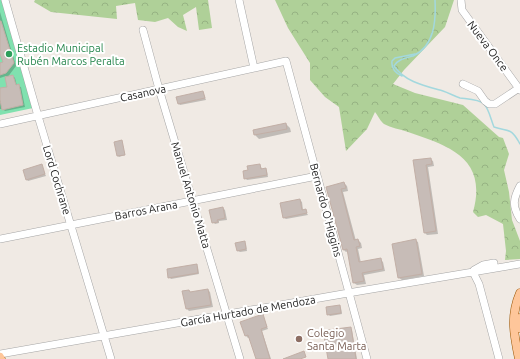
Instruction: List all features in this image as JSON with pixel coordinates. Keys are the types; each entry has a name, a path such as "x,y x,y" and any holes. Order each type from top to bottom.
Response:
{"main road":[{"path":"519,359 513,322 515,305 520,293"},
{"path":"520,318 520,328"}],"street":[{"name":"Lord Cochrane","path":"5,0 111,359"},
{"path":"239,0 254,68"},
{"name":"Nueva Once","path":"461,0 462,10 520,89"},
{"name":"Manuel Antonio Matta","path":"143,30 159,89 240,359"},
{"name":"Casanova","path":"0,124 286,61"},
{"name":"Bernardo O'Higgins","path":"286,61 316,176 367,359"},
{"path":"463,84 478,91 489,104 495,104 520,89"},
{"name":"Barros Arana","path":"0,239 316,176"},
{"path":"520,186 514,199 517,214 520,219"},
{"name":"García Hurtado de Mendoza","path":"0,354 473,272 480,266 494,263"},
{"path":"499,359 479,284 473,272 520,264"}],"green space":[{"name":"Estadio Municipal Rubén Marcos Peralta","path":"0,0 4,0 33,108 0,115"},
{"path":"35,0 208,0 212,28 199,30 196,7 183,15 187,31 178,27 168,18 155,22 138,20 135,3 116,6 117,19 51,12 34,2"},
{"path":"275,0 454,0 445,27 404,70 393,84 415,93 463,105 499,137 503,138 509,154 504,170 509,192 512,220 520,241 520,259 505,260 506,251 503,224 486,215 478,217 473,212 476,194 475,179 470,167 462,157 451,149 423,137 384,124 375,112 367,129 346,151 339,107 325,97 310,80 310,63 288,28"}],"building":[{"name":"Estadio Municipal Rubén Marcos Peralta","path":"0,21 14,63 6,73 0,75 0,63 3,62 0,54"},
{"path":"13,75 16,85 19,84 23,105 2,110 0,88 7,87 5,77"},
{"path":"203,91 205,98 178,104 176,97"},
{"path":"286,123 287,129 254,135 253,130"},
{"path":"122,140 125,155 117,156 114,142"},
{"path":"431,158 432,164 426,165 436,231 424,233 413,160"},
{"path":"42,164 45,174 26,180 23,170"},
{"path":"260,164 261,169 266,168 267,175 244,179 243,171 248,170 247,166"},
{"path":"344,182 346,188 341,189 354,240 358,239 360,246 356,247 359,262 381,258 383,269 362,273 364,281 353,283 347,249 343,250 326,187"},
{"path":"300,199 302,210 306,209 307,213 283,218 280,203"},
{"path":"223,207 225,218 217,220 218,222 212,223 209,210"},
{"path":"416,239 422,274 398,278 392,244"},
{"path":"245,241 246,249 237,251 235,243"},
{"path":"197,264 198,273 168,278 167,269"},
{"path":"208,289 211,305 186,309 182,291 189,290 190,292"},
{"path":"340,305 341,313 327,315 326,307"},
{"path":"263,314 267,327 261,329 270,359 256,359 248,335 245,336 240,322"},
{"path":"351,327 356,359 328,359 324,337 329,336 328,330"},
{"path":"304,351 306,357 300,359 283,359"}],"waterway":[{"path":"435,0 433,32 426,46 420,52 400,60 394,66 404,76 416,83 460,98 482,102 487,109 494,127 512,132 520,144"},
{"path":"402,76 397,74 394,70 392,61 395,58 415,54"}],"place":[{"name":"Estadio Municipal Rubén Marcos Peralta","path":"9,54"},
{"name":"Colegio Santa Marta","path":"299,339"}]}
